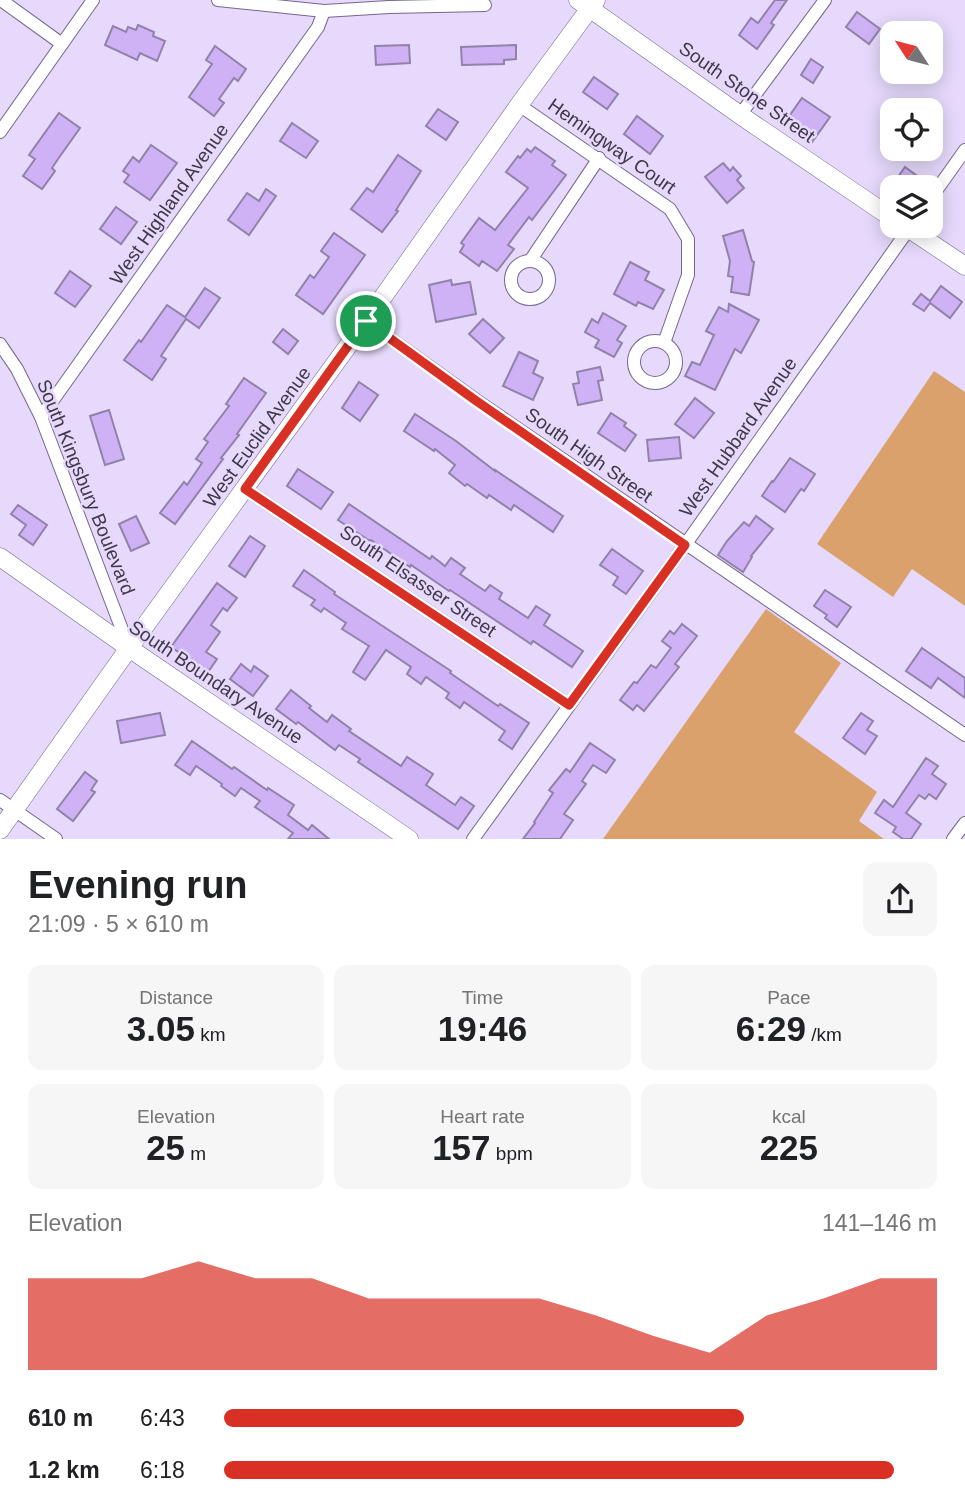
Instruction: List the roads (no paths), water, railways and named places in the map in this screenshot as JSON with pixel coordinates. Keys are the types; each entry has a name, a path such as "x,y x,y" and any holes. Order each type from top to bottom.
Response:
{"street":[{"path":"1,0 62,44"},
{"path":"0,132 93,0"},
{"path":"218,0 249,1 324,11 485,5"},
{"path":"740,115 825,0"},
{"name":"South Stone Street","path":"588,3 740,115 880,210"},
{"name":"West Euclid Avenue","path":"0,830 7,804 129,648 245,489 519,105 588,3"},
{"name":"West Highland Avenue","path":"41,417 318,27 324,11"},
{"name":"Hemingway Court","path":"519,105 670,209 688,239 688,275 664,343"},
{"path":"943,181 965,150"},
{"path":"530,261 599,158"},
{"name":"West Hubbard Avenue","path":"473,839 685,545 900,238"},
{"path":"924,238 965,267"},
{"name":"South High Street","path":"366,321 475,400 965,735"},
{"name":"South Kingsbury Boulevard","path":"1,345 17,369 41,417 129,648"},
{"name":"South Elsasser Street","path":"245,489 569,705"},
{"name":"South Boundary Avenue","path":"0,557 409,839"},
{"path":"7,804 56,839"},
{"path":"953,839 965,823"}]}
